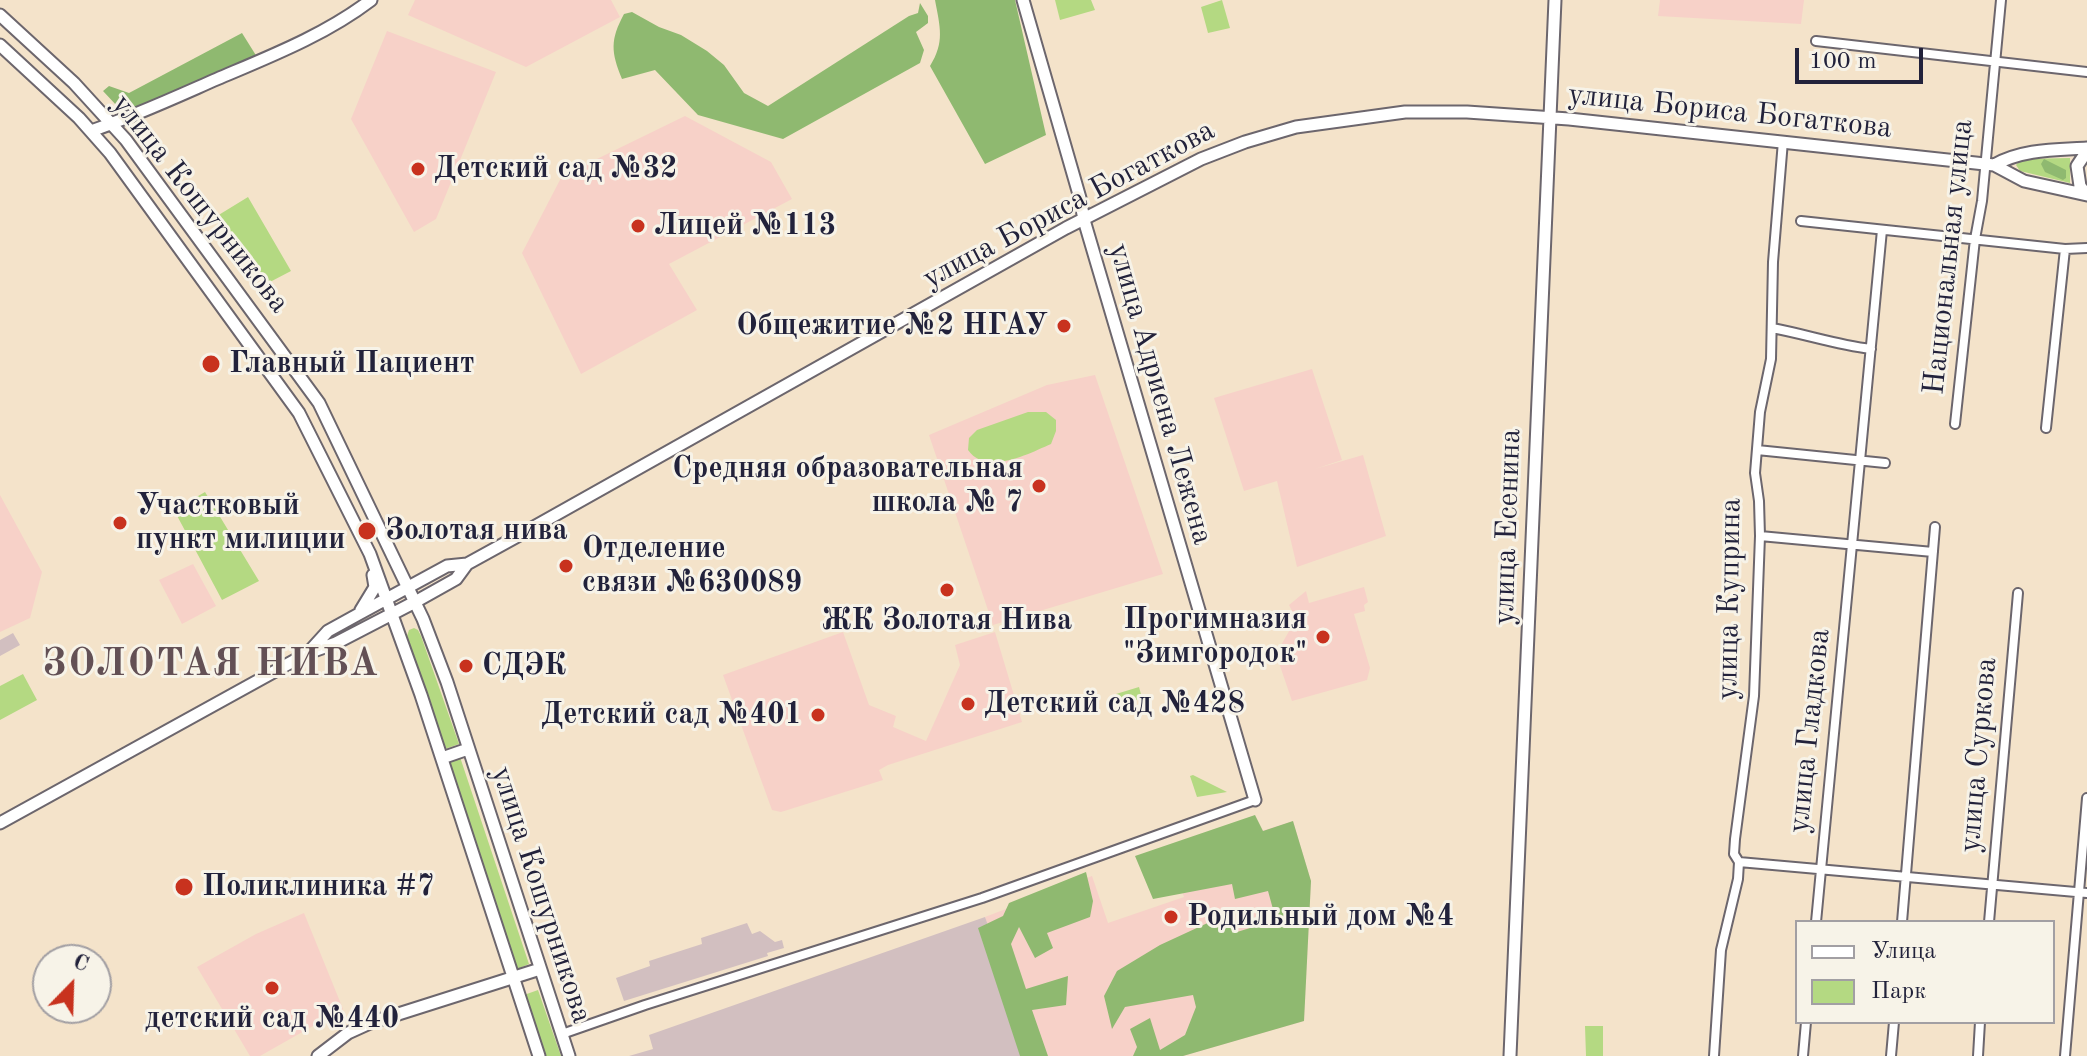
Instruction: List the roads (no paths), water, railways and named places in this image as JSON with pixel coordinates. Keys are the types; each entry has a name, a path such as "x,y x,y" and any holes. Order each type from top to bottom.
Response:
{"main road":[{"path":"91,131 323,32 347,19 371,0"},
{"name":"улица Адриена Лежена","path":"1023,0 1084,220 1255,800"},
{"name":"улица Есенина","path":"1510,1056 1555,0"},
{"name":"улица Кошурникова","path":"0,15 70,80 126,140 319,403 409,588 447,682 569,1056"},
{"name":"улица Кошурникова","path":"0,45 91,131 299,413 367,547 442,758 539,1056"},
{"name":"улица Бориса Богаткова","path":"308,653 328,631 447,566 467,564 1084,220 1201,159 1296,127 1405,112 1548,117 1989,165 2024,181 2087,194"},
{"name":"улица Бориса Богаткова","path":"1989,165 2031,151 2087,149"},
{"name":"улица Бориса Богаткова","path":"2087,149 2077,166 2080,186 2087,194"},
{"path":"357,615 375,587 367,547"},
{"name":"улица Бориса Богаткова","path":"0,823 308,653 336,643 415,602 456,579 467,564"},
{"name":"улица Кошурникова","path":"442,758 468,749"},
{"path":"318,1056 348,1033 370,1023 540,969"}],"street":[{"name":"Национальная улица","path":"1955,424 1975,239 1989,165 1993,62 2001,0"},
{"path":"1816,41 2087,72"},
{"name":"улица Куприна","path":"1714,1056 1721,950 1738,879 1735,839 1754,696 1760,536 1755,473 1760,412 1771,359 1773,262 1783,141"},
{"path":"1801,221 2065,249 2087,248"},
{"name":"улица Гладкова","path":"1816,920 1882,230"},
{"path":"2046,428 2065,249"},
{"path":"1772,328 1803,333 1838,345 1871,349"},
{"path":"1757,450 1885,463"},
{"path":"1902,920 1935,527"},
{"path":"1760,536 1933,552"},
{"name":"улица Суркова","path":"1989,920 2018,593"},
{"path":"2065,1056 2083,892 2087,798"},
{"path":"562,1034 982,898 1255,800"},
{"path":"1739,862 2083,892"},
{"path":"1803,1056 1806,1024"},
{"path":"1891,1056 1894,1024"},
{"path":"1978,1056 1980,1024"}],"place":[{"name":"Детский сад №32","path":"418,169"},
{"name":"Лицей №113","path":"638,226"},
{"name":"Общежитие №2 НГАУ","path":"1064,326"},
{"name":"Главный Пациент","path":"211,364"},
{"name":"Средняя образовательная школа № 7","path":"1039,486"},
{"name":"Участковый пункт милиции","path":"120,523"},
{"name":"Золотая нива","path":"367,531"},
{"name":"Отделение связи №630089","path":"566,566"},
{"name":"ЖК Золотая Нива","path":"947,590"},
{"name":"Прогимназия \"Зимгородок\"","path":"1323,637"},
{"name":"СДЭК","path":"466,666"},
{"name":"Детский сад №428","path":"968,704"},
{"name":"Детский сад №401","path":"818,715"},
{"name":"Поликлиника #7","path":"184,887"},
{"name":"Родильный дом №4","path":"1171,917"},
{"name":"детский сад №440","path":"272,988"}],"district":[{"name":"ЗОЛОТАЯ НИВА","path":"211,665"}]}
